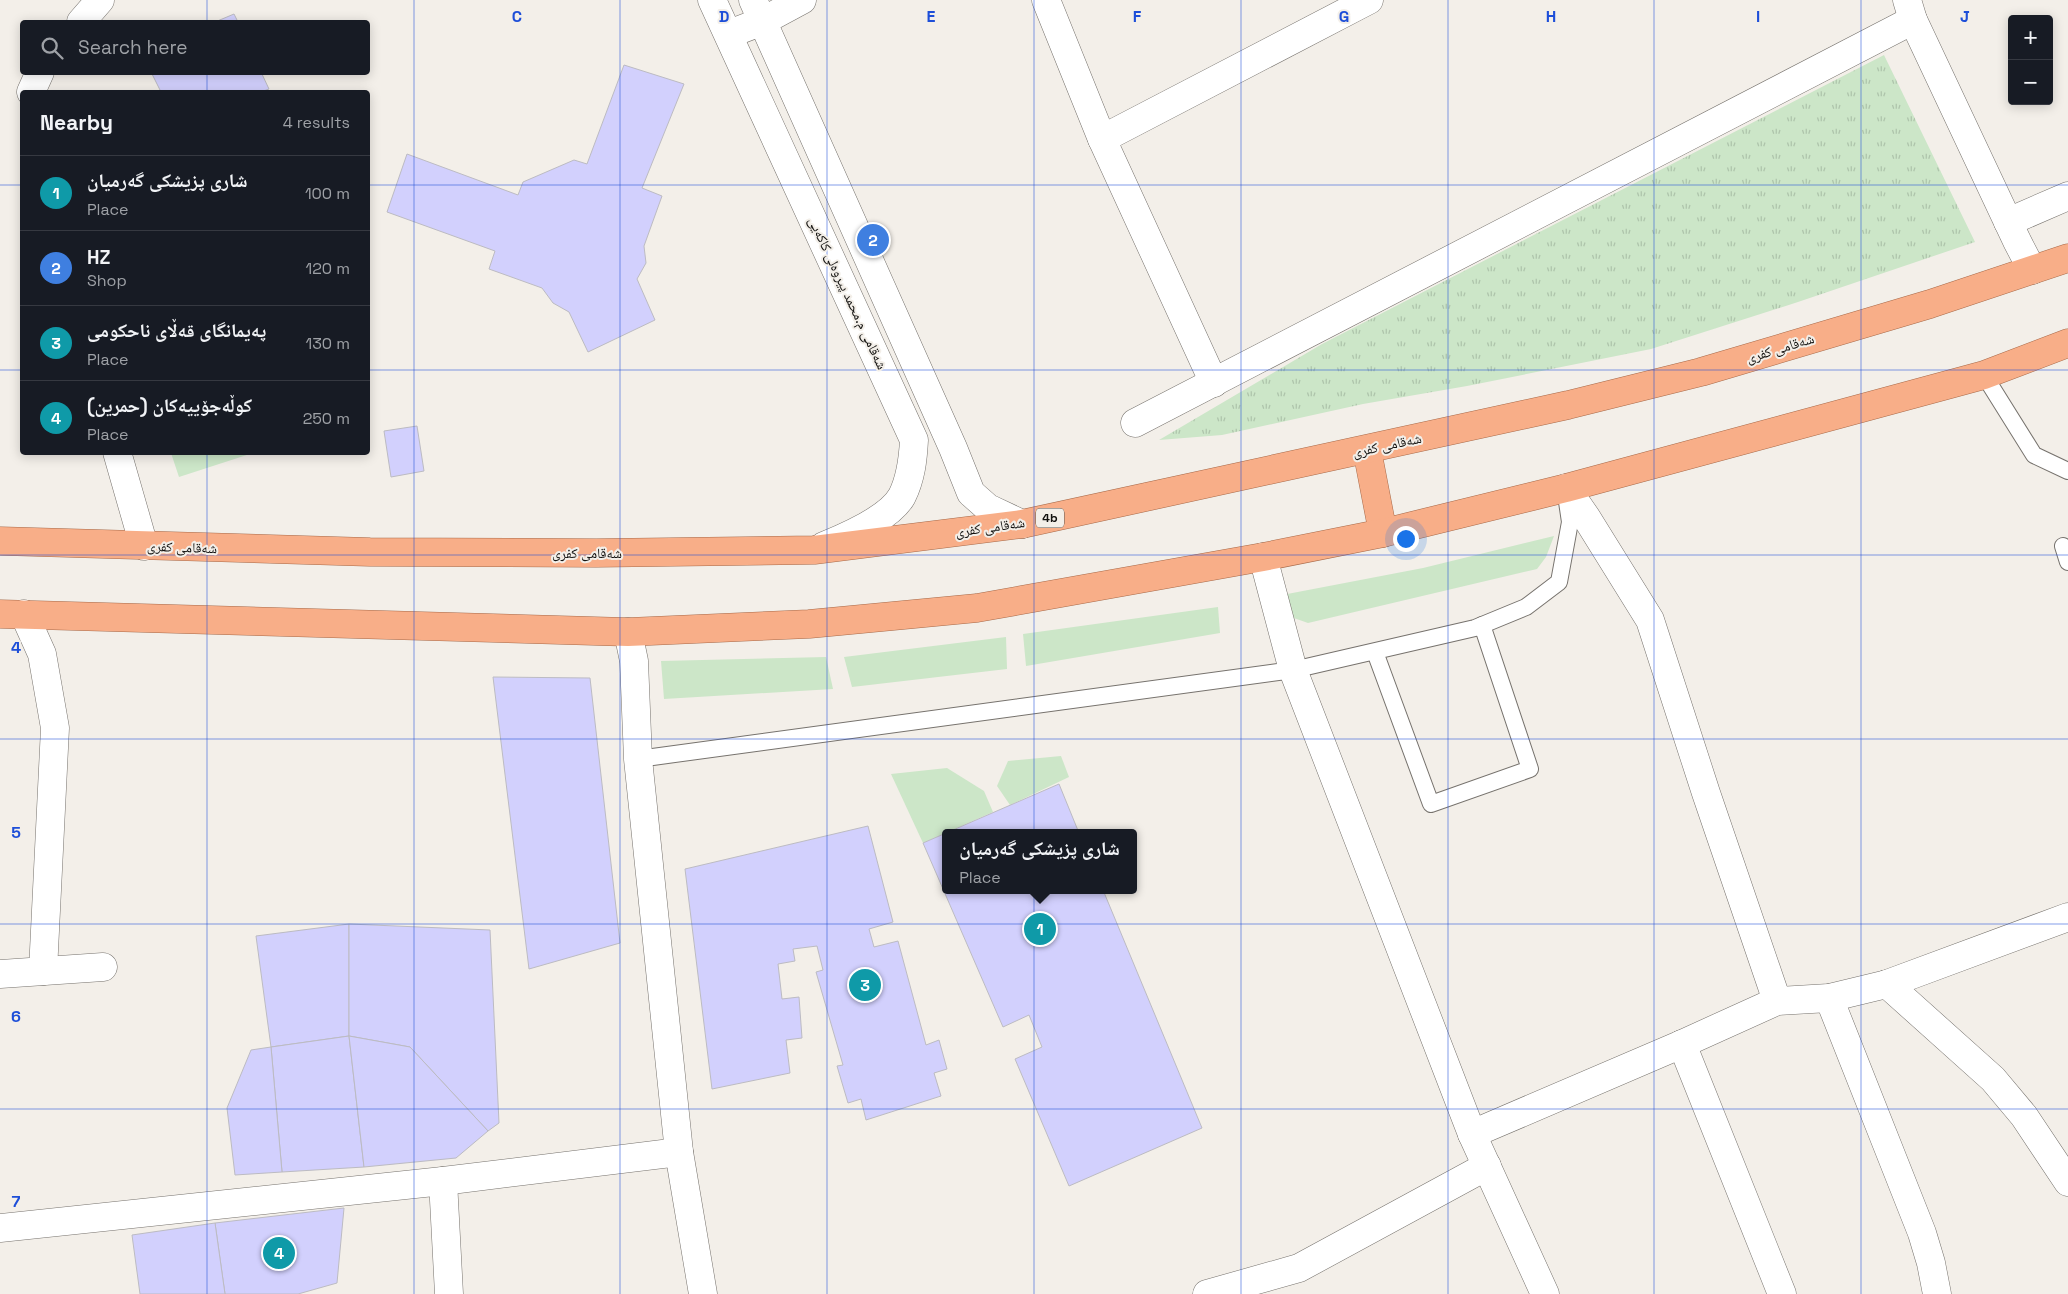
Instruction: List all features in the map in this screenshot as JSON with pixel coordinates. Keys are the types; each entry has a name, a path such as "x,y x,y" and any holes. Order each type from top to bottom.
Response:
{"highway":[{"name":"شەقامی کفری","path":"0,541 370,552 518,553 814,550 1022,524 1367,450 1568,405 1701,372 1930,304 2068,258"},
{"path":"12,614 628,632 809,624 977,608 1264,557 1383,533 1566,488 1984,376 2068,342"},
{"path":"1367,450 1383,533"}],"street":[{"path":"83,20 100,0"},
{"name":"شەقامی م.محمد پیروەلی کاکەیی","path":"712,0 914,440 912,468 901,498 875,520 851,534 814,550"},
{"path":"729,34 758,10 802,0"},
{"path":"1046,0 1102,139 1214,383"},
{"path":"1102,139 1369,0"},
{"path":"758,10 953,448 971,493 988,508 1022,524"},
{"path":"1135,423 1214,383 1910,10 2032,270"},
{"path":"32,90 39,75"},
{"path":"2008,222 2068,196"},
{"path":"118,455 144,546"},
{"path":"1566,488 1650,620 1777,1001"},
{"path":"1264,557 1293,670 1472,1134 1545,1294"},
{"path":"12,614 42,654 55,728 43,971"},
{"path":"628,632 634,661 638,759 679,1152 703,1294"},
{"path":"1472,1134 1777,1001 1829,998 1887,984 2068,917"},
{"path":"0,974 103,967"},
{"path":"1887,984 1993,1079 2024,1116 2068,1182"},
{"path":"1829,998 1922,1233 1938,1294"},
{"path":"1682,1044 1782,1294"},
{"path":"0,1228 443,1181 679,1152"},
{"path":"1207,1294 1299,1268 1487,1166"},
{"path":"443,1181 449,1294"},
{"path":"1283,1294 1299,1268"}],"lane":[{"path":"1984,376 2034,455 2068,471"},
{"path":"638,759 1293,670 1482,625 1526,607 1559,582 1570,522 1566,488"},
{"path":"1375,652 1431,804 1530,769 1482,625"}],"green space":[{"path":"1884,55 1975,242 1651,349 1467,386 1363,404 1222,435 1159,440 1322,344"},
{"path":"172,455 247,455 179,477"},
{"path":"1554,536 1546,557 1537,569 1308,623 1291,617 1282,595 1423,568"},
{"path":"1218,607 1220,633 1026,666 1023,634"},
{"path":"1006,637 1007,669 852,687 844,657"},
{"path":"826,657 833,689 664,699 661,661"},
{"path":"1061,756 1069,777 1010,805 997,786 1008,761"},
{"path":"947,768 984,791 993,812 955,829 942,829 942,835 923,843 891,774"}],"building":[{"path":"234,14 237,20 220,20"},
{"path":"624,65 684,84 642,188 662,196 644,246 646,263 637,279 655,320 588,352 569,312 553,303 542,288 489,269 495,251 387,212 407,154 518,195 523,182 574,160 587,164"},
{"path":"152,75 262,75 269,89 266,90 160,90"},
{"path":"417,426 424,471 391,477 384,431"},
{"path":"493,677 590,678 620,943 529,969"},
{"path":"1059,784 1077,829 955,829"},
{"path":"868,826 893,922 869,929 874,947 898,941 926,1045 939,1040 947,1069 934,1073 941,1096 866,1120 861,1099 848,1103 837,1066 843,1065 816,972 823,970 817,946 793,949 795,961 778,964 782,999 799,997 802,1038 786,1040 790,1073 712,1089 685,869"},
{"path":"942,835 942,887 923,843"},
{"path":"945,894 1105,894 1202,1128 1069,1186 1015,1059 1042,1047 1029,1015 1003,1027"},
{"path":"349,924 349,1036 271,1047 256,936"},
{"path":"349,924 490,930 499,1123 488,1131 410,1047 349,1036"},
{"path":"349,1036 364,1167 282,1172 271,1047"},
{"path":"349,1036 410,1047 488,1131 456,1158 364,1167"},
{"path":"271,1047 282,1172 235,1175 227,1108 251,1050"},
{"path":"344,1208 337,1283 298,1294 225,1294 215,1223"},
{"path":"215,1223 225,1294 140,1294 132,1235"}],"place":[{"name":"HZ","path":"873,240"},
{"name":"شاری پزیشکی گەرمیان","path":"1040,929"},
{"name":"پەیمانگای قەڵای ناحکومی","path":"865,985"},
{"name":"کوڵەجۆییەکان (حمرین)","path":"279,1253"}]}
